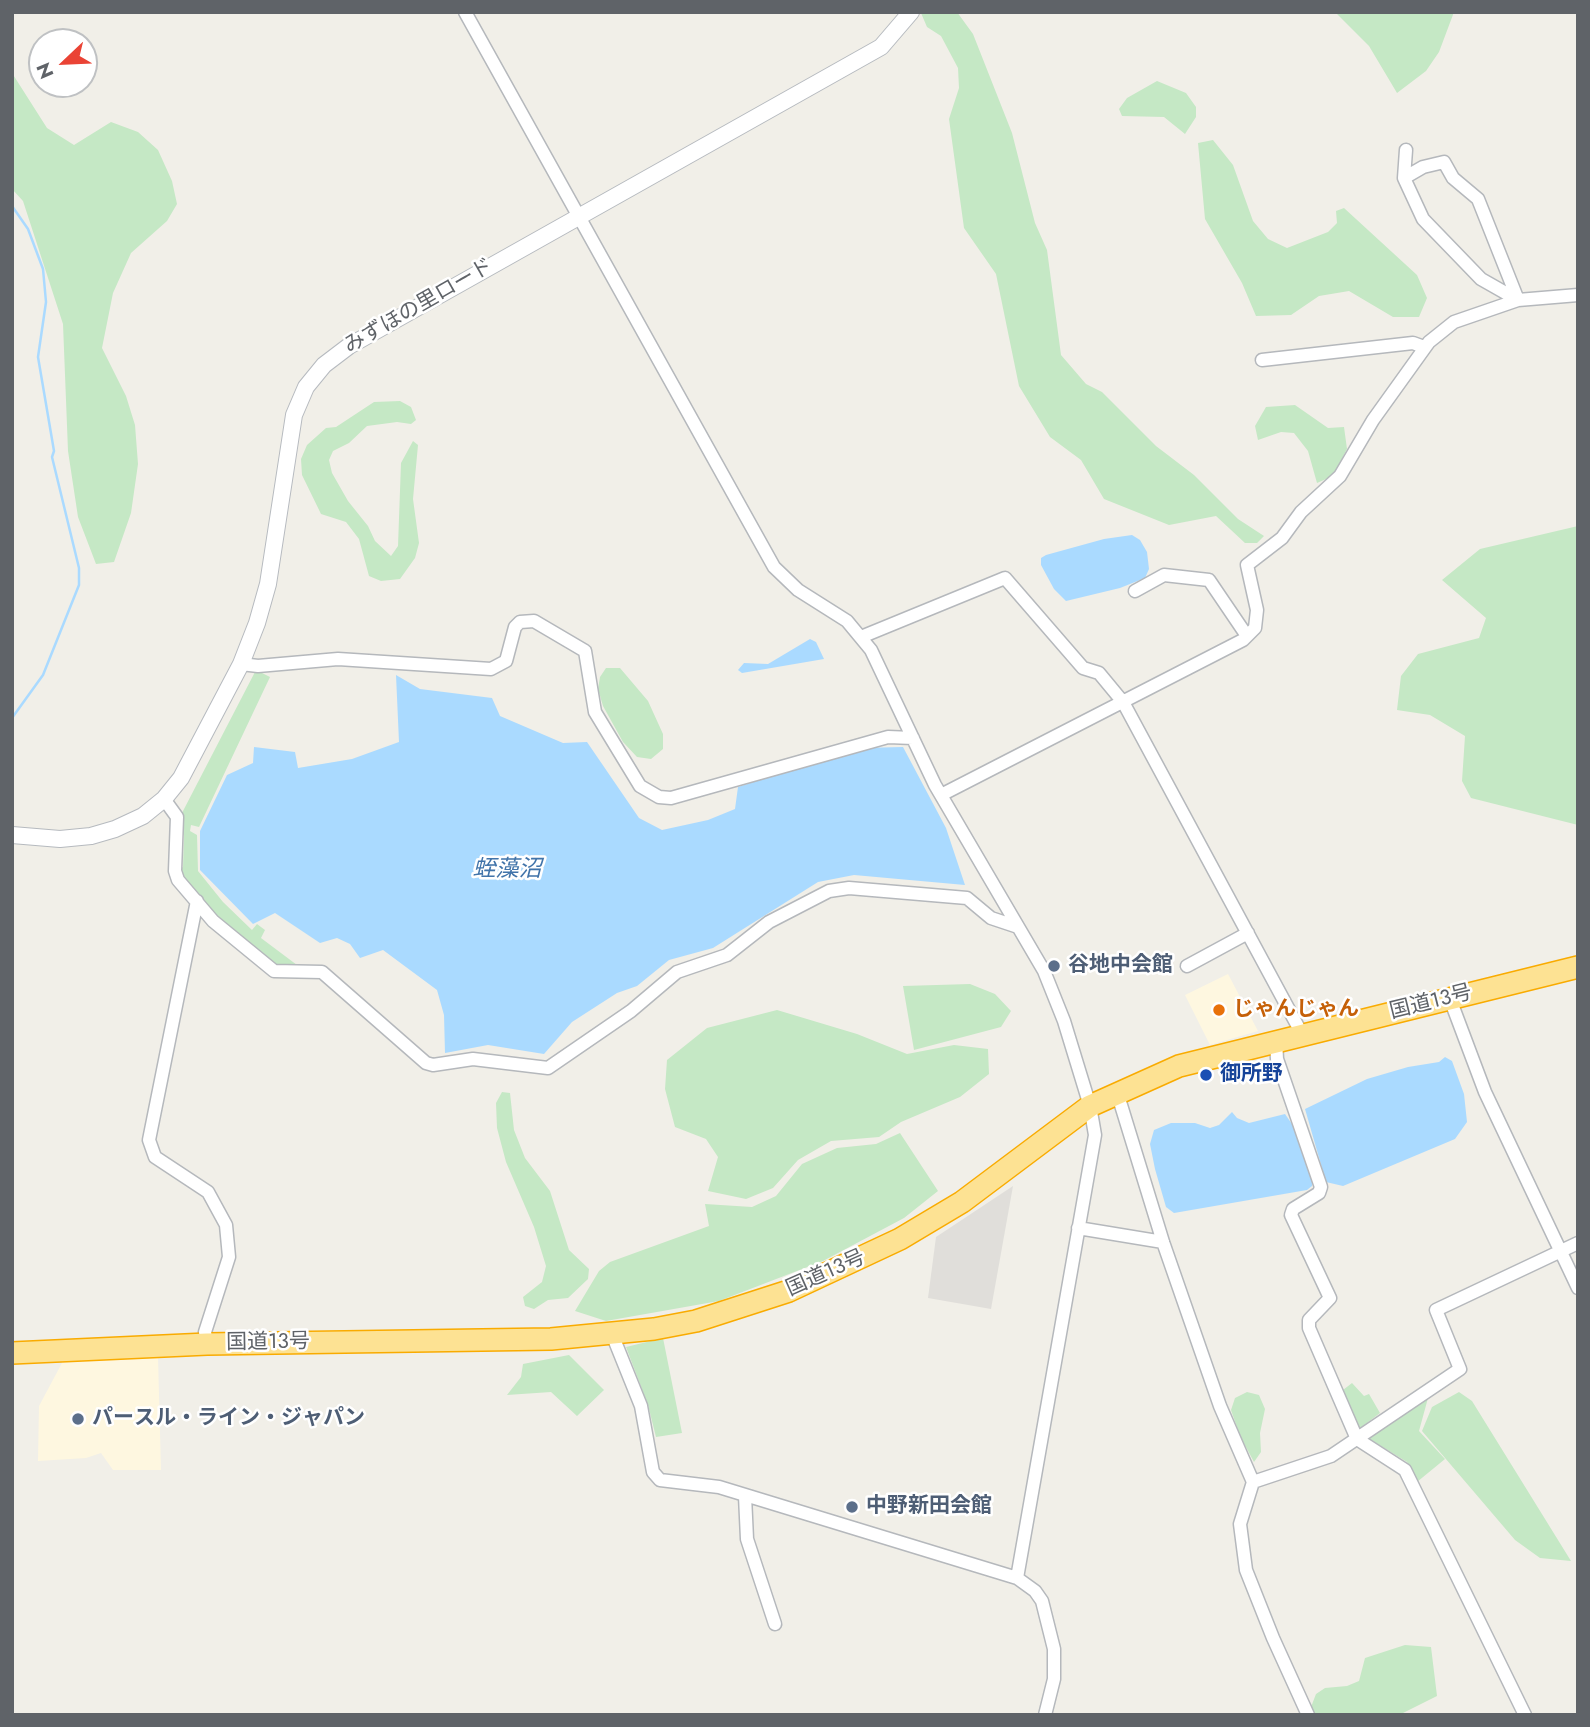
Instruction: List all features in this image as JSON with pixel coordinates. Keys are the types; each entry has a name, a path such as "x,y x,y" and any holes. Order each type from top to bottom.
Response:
{"highway":[{"name":"国道13号","path":"12,1353 207,1345 551,1339 612,1334 696,1321 737,1310 843,1268 934,1220 1090,1106 1179,1066 1578,967"}],"street":[{"path":"465,12 774,567 798,590 847,621 861,637 886,678 941,795 1044,971 1057,1004 1090,1106 1096,1135 1017,1578"},
{"name":"みずほの里ロード","path":"12,835 61,839 91,836 143,816 163,799 181,778 241,664 268,584 294,415 306,387 324,365 349,345 881,47 911,12"},
{"path":"1406,150 1404,178 1423,219 1441,242 1481,279 1518,300"},
{"path":"1404,178 1423,167 1444,162 1453,178 1478,199 1518,300"},
{"path":"941,795 1247,636 1255,628 1257,610 1247,565 1282,538 1301,512 1340,476 1373,420 1397,390 1424,347 1454,322 1518,300 1578,295"},
{"path":"1262,360 1413,343 1424,347"},
{"path":"1135,591 1164,575 1209,580 1247,636"},
{"path":"861,637 1005,578 1083,668 1098,673 1123,702 1302,1034"},
{"path":"241,664 258,666 338,659 491,668 506,661 515,627 520,622 534,621 585,651 594,712 640,786 659,797 671,798 888,737 913,738"},
{"path":"163,799 177,817 175,871 178,880 233,939 274,971 322,972 426,1063 433,1065 473,1059 548,1068 631,1011 677,972 727,955 769,922 829,891 849,888 967,898 991,918 1018,927"},
{"path":"197,901 149,1140 155,1157 208,1192 226,1225 229,1257 205,1332 207,1345"},
{"path":"1187,966 1248,933"},
{"path":"1450,999 1485,1092 1578,1288"},
{"path":"1276,1041 1277,1059 1321,1187 1319,1193 1293,1209 1291,1215 1330,1298 1309,1320 1309,1328 1357,1440 1405,1470 1525,1715"},
{"path":"1117,1092 1163,1242 1220,1406 1253,1482 1240,1524 1246,1570 1308,1715"},
{"path":"1078,1228 1163,1242"},
{"path":"1253,1482 1331,1456 1460,1369 1436,1310 1578,1243"},
{"path":"612,1334 641,1406 653,1472 658,1478 706,1484 1017,1578 1039,1595 1055,1649 1054,1679 1045,1715"},
{"path":"745,1496 747,1539 775,1624"}],"shaded area":[{"path":"1228,974 1258,1031 1210,1045 1185,995"},
{"path":"1013,1186 991,1309 928,1298 936,1237"},
{"path":"158,1357 161,1470 113,1470 101,1453 86,1458 38,1461 39,1406 63,1361"}],"green space":[{"path":"957,12 973,34 1012,133 1035,223 1047,250 1061,355 1086,384 1102,392 1156,446 1194,475 1238,519 1264,536 1257,543 1245,543 1216,516 1169,525 1104,499 1081,460 1050,437 1019,386 996,274 964,228 949,119 959,88 958,68 941,36 927,27 921,13"},
{"path":"1335,12 1454,12 1439,52 1426,71 1397,93 1369,46"},
{"path":"12,73 47,128 74,145 111,122 138,132 158,150 172,181 177,204 167,221 131,253 113,293 102,348 126,396 135,425 138,464 131,513 114,562 96,564 78,517 68,451 63,324 23,201 12,189"},
{"path":"1157,81 1186,93 1196,107 1196,117 1185,134 1164,117 1122,116 1119,109 1127,98"},
{"path":"1213,140 1233,165 1253,221 1268,239 1287,248 1328,232 1337,223 1336,211 1344,208 1417,275 1427,298 1419,317 1393,317 1349,291 1319,296 1291,315 1256,316 1242,283 1205,219 1198,143"},
{"path":"400,401 411,407 416,420 411,424 397,422 367,426 349,443 333,451 329,460 332,473 348,501 368,526 375,541 391,556 398,546 401,463 413,441 418,445 413,499 419,543 415,558 400,579 381,581 369,576 359,539 346,522 321,514 302,475 301,459 307,445 326,428 336,427 374,402"},
{"path":"1295,405 1328,428 1344,427 1347,449 1333,476 1317,483 1308,451 1294,433 1281,432 1258,440 1255,426 1266,407"},
{"path":"1578,526 1578,825 1471,798 1462,781 1465,736 1430,715 1397,710 1401,676 1418,654 1479,638 1486,618 1442,580 1480,549"},
{"path":"606,668 620,668 648,701 663,734 663,749 651,759 637,757 623,742 603,706 598,689 600,677"},
{"path":"256,670 270,677 199,827 191,825 190,831 197,835 198,871 223,902 252,930 257,924 265,930 261,938 301,968 274,967 233,935 193,894 179,870 183,867 184,836 180,820 183,811"},
{"path":"970,984 995,994 1011,1011 1001,1027 914,1050 903,986"},
{"path":"777,1010 857,1034 907,1054 954,1045 988,1049 989,1074 960,1097 901,1122 879,1137 831,1141 798,1160 773,1188 746,1199 708,1191 718,1157 706,1139 675,1127 665,1089 667,1060 707,1028"},
{"path":"502,1092 510,1093 514,1130 525,1158 550,1191 569,1250 589,1269 588,1279 568,1298 548,1300 534,1309 525,1306 523,1297 542,1282 546,1266 534,1227 506,1162 497,1128 496,1103"},
{"path":"900,1133 938,1191 904,1218 823,1261 719,1301 606,1321 575,1311 599,1271 610,1262 709,1226 705,1204 752,1207 776,1196 802,1164 837,1148 876,1144"},
{"path":"663,1338 682,1433 656,1437 648,1405 626,1347"},
{"path":"569,1355 604,1390 577,1416 551,1392 507,1395 521,1377 523,1364"},
{"path":"1352,1383 1364,1396 1369,1394 1380,1413 1359,1429 1343,1390"},
{"path":"1247,1392 1259,1395 1265,1409 1260,1433 1261,1452 1254,1462 1240,1436 1231,1410 1235,1398"},
{"path":"1459,1392 1472,1401 1571,1561 1540,1558 1515,1540 1422,1431 1432,1407"},
{"path":"1428,1398 1419,1431 1445,1459 1417,1482 1407,1462 1368,1438"},
{"path":"1405,1645 1431,1647 1437,1696 1399,1715 1313,1715 1311,1707 1316,1694 1325,1688 1347,1686 1359,1681 1365,1658"}],"water":[{"path":"1132,535 1140,540 1147,552 1149,569 1145,578 1120,588 1066,601 1054,589 1041,565 1041,558 1046,555 1104,539"},
{"path":"810,639 816,642 824,659 742,673 738,670 744,663 768,664"},
{"name":"蛭藻沼","path":"396,675 420,689 492,698 500,716 563,743 587,742 639,818 662,830 708,820 735,809 738,787 861,748 903,747 946,828 965,885 854,875 818,882 713,948 669,960 637,986 617,993 572,1022 544,1054 488,1045 445,1053 444,1015 437,990 383,950 360,958 350,944 337,938 320,943 275,913 253,924 200,870 200,831 227,775 253,763 254,747 295,752 298,768 352,759 399,742"},
{"path":"1445,1057 1452,1061 1464,1094 1467,1122 1455,1139 1343,1186 1326,1182 1305,1109 1367,1079 1408,1067 1439,1062"},
{"path":"1232,1112 1237,1118 1249,1123 1285,1114 1292,1124 1313,1179 1312,1186 1307,1190 1174,1213 1166,1207 1155,1169 1150,1144 1154,1130 1171,1123 1195,1123 1210,1128 1219,1125"}],"waterway":[{"path":"12,206 28,229 43,269 46,302 38,357 54,451 52,457 79,568 79,585 43,675 12,718"}],"place":[{"name":"谷地中会館","path":"1054,966"},
{"name":"じゃんじゃん","path":"1219,1010"},
{"name":"御所野","path":"1206,1075"},
{"name":"パースル・ライン・ジャパン","path":"78,1419"},
{"name":"中野新田会館","path":"852,1507"}]}
